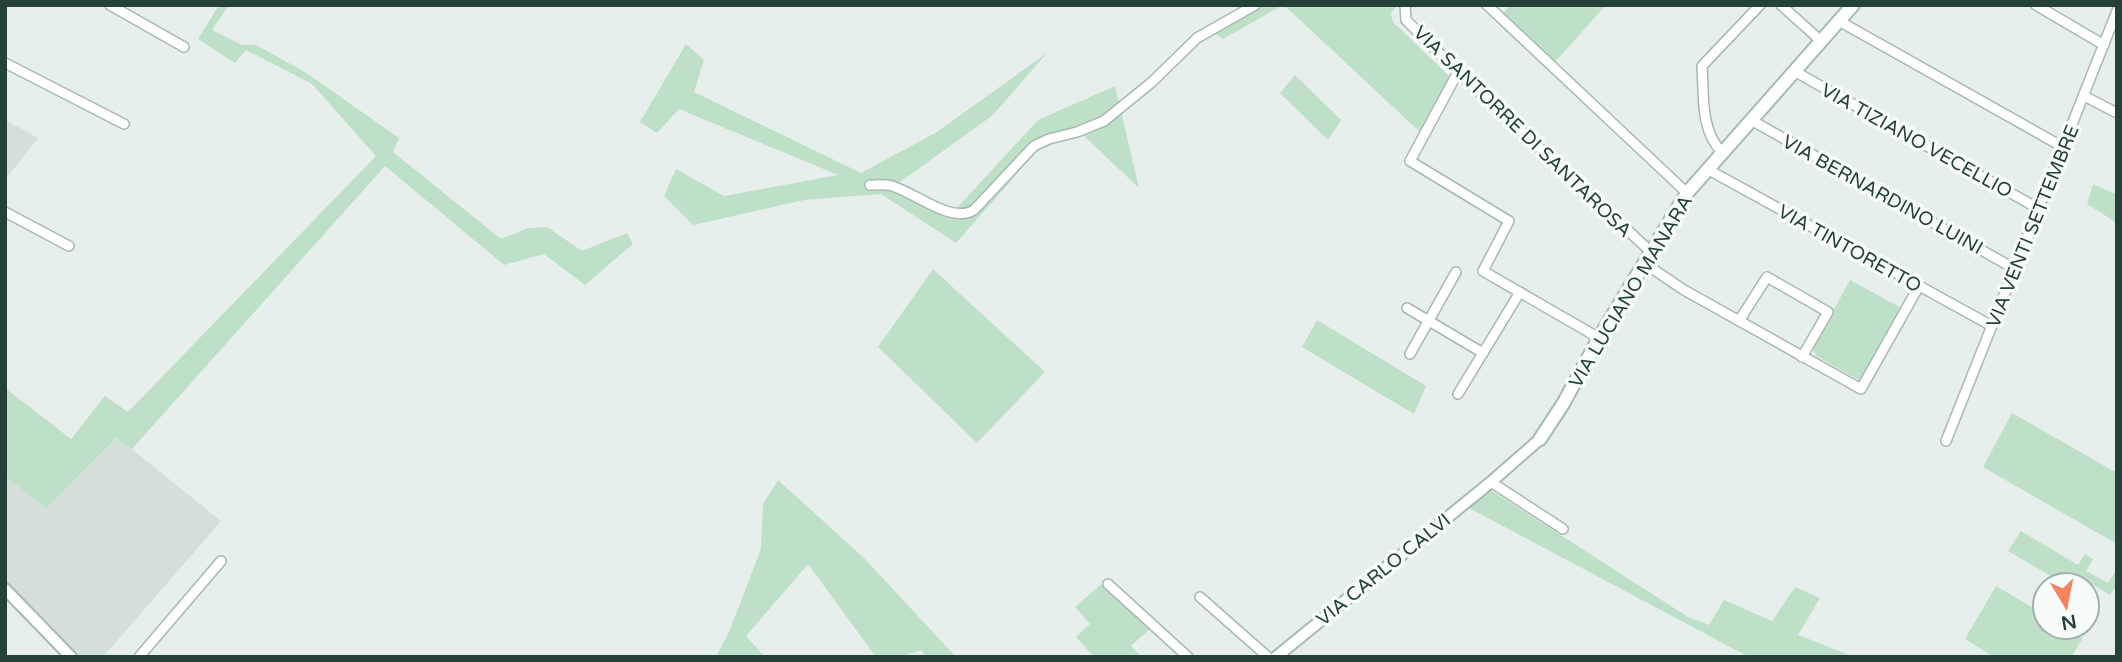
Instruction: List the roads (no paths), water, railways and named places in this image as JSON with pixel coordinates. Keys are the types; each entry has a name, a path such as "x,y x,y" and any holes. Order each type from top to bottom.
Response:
{"main road":[{"name":"VIA LUCIANO MANARA","path":"1540,439 1687,193 1853,5"}],"street":[{"path":"110,5 184,47"},
{"path":"870,185 889,185 955,214 966,215 974,210 1034,146 1104,121 1152,82 1197,38 1255,5"},
{"path":"1722,152 1706,128 1702,66 1760,5"},
{"path":"1781,5 1821,41"},
{"path":"2036,5 2104,45"},
{"name":"VIA SANTORRE DI SANTAROSA","path":"1405,6 1406,20 1647,258 1684,290 1802,357 1861,389 1919,286"},
{"path":"1494,8 1687,193"},
{"name":"VIA VENTI SETTEMBRE","path":"1946,441 2117,11"},
{"path":"1839,21 2063,147"},
{"path":"5,63 124,124"},
{"name":"VIA TIZIANO VECELLIO","path":"1794,71 2039,209"},
{"path":"1458,72 1410,161 1509,221 1483,271 1599,338"},
{"path":"2084,96 2117,113"},
{"name":"VIA BERNARDINO LUINI","path":"1751,120 2015,268"},
{"name":"VIA TINTORETTO","path":"1707,169 1992,326"},
{"path":"5,212 69,246"},
{"path":"1410,354 1456,272"},
{"path":"1739,321 1767,277 1828,312 1802,357"},
{"path":"1458,394 1520,292"},
{"path":"1408,308 1483,354"},
{"name":"VIA LUCIANO MANARA","path":"1491,482 1540,439"},
{"path":"1491,482 1563,529"},
{"name":"VIA CARLO CALVI","path":"1276,657 1491,482"},
{"path":"138,657 221,561"},
{"path":"1108,584 1188,657"},
{"path":"5,589 71,657"},
{"path":"1200,597 1268,657"}]}
